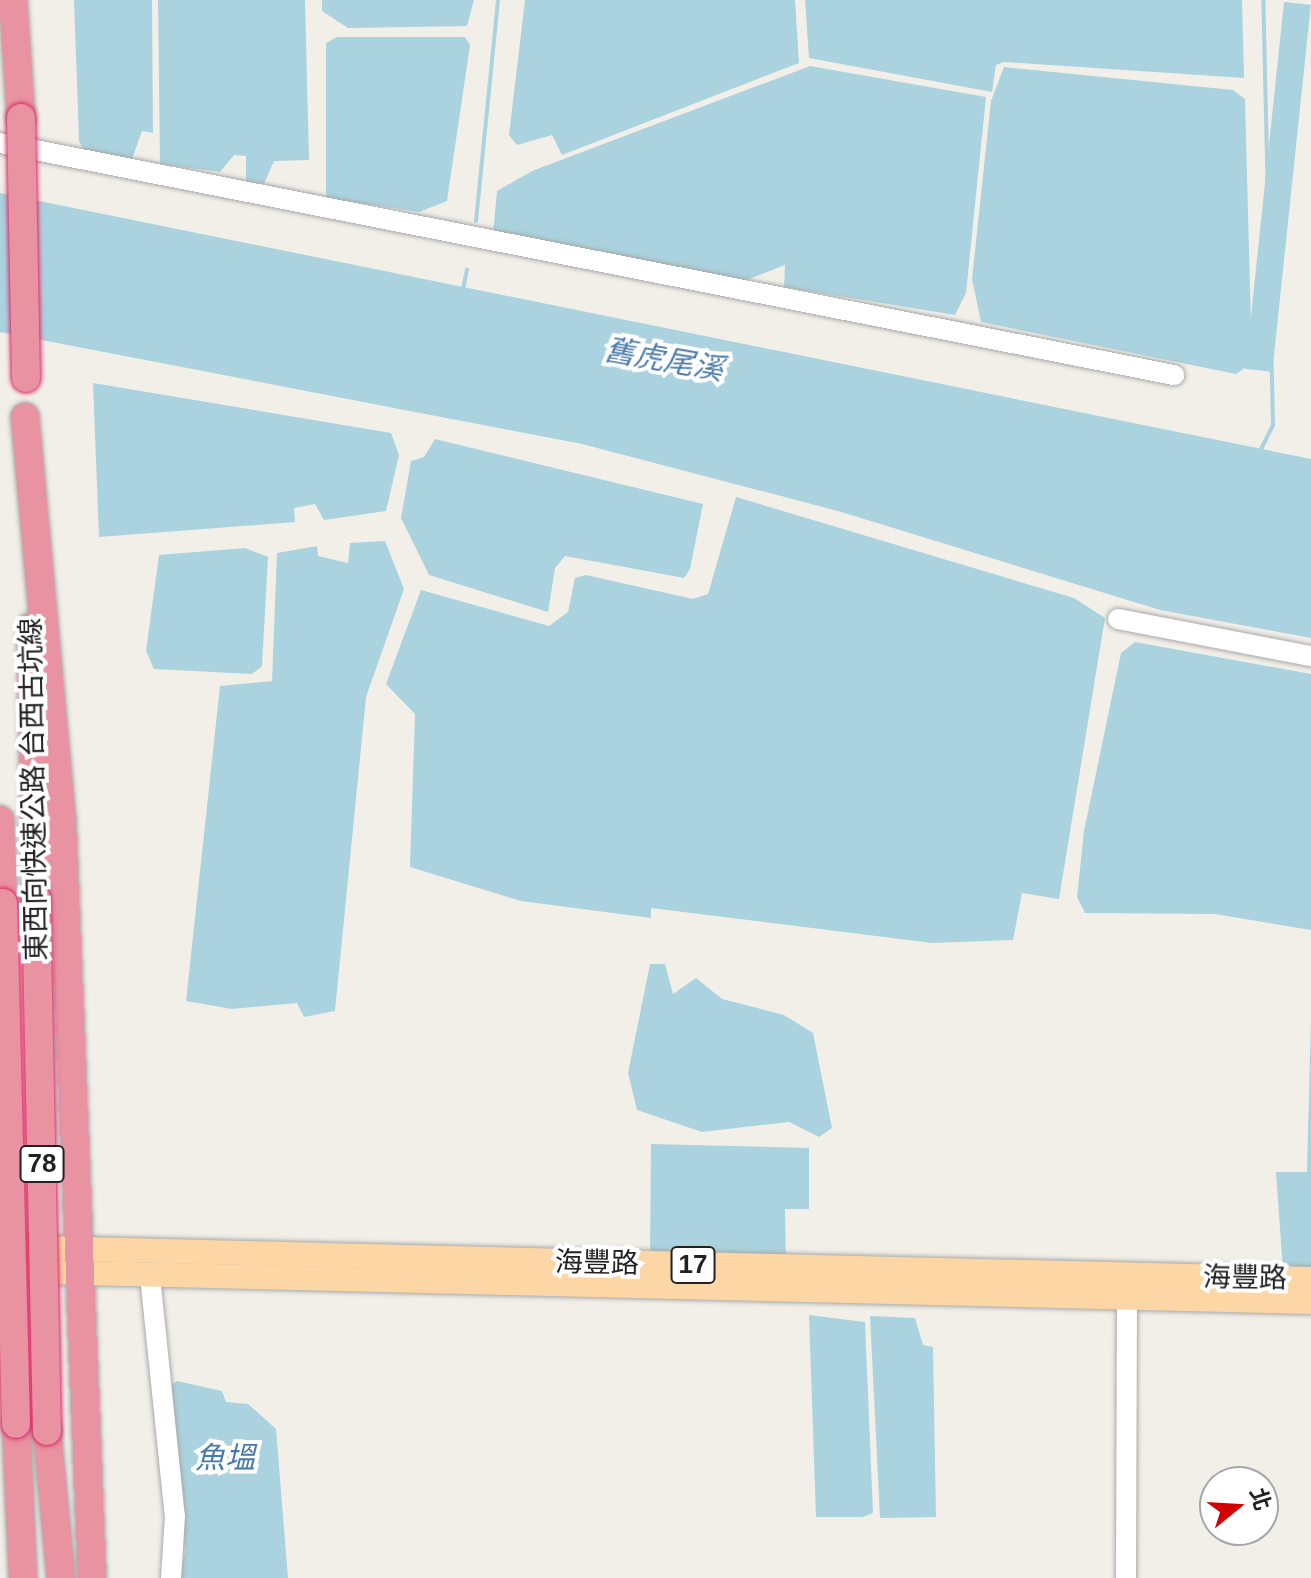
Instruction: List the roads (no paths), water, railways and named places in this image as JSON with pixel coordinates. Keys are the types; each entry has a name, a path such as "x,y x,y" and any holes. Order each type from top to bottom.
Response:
{"highway":[{"name":"東西向快速公路 台西古坑線","path":"13,0 21,118 47,1431 61,1578"},
{"path":"25,417 62,820 75,1262 92,1578"},
{"name":"東西向快速公路 台西古坑線","path":"0,820 23,1578"}],"main road":[{"name":"17","path":"0,1247 75,1262"},
{"name":"17","path":"0,1271 75,1262"},
{"name":"海豐路","path":"75,1262 150,1276 1311,1302"},
{"name":"海豐路","path":"75,1262 1311,1279"}],"street":[{"path":"0,143 1174,375"},
{"path":"1118,619 1311,656"},
{"path":"150,1276 175,1516 171,1578"},
{"path":"1126,1578 1127,1299"}],"water":[{"path":"74,0 152,0 153,133 142,131 132,159 85,153 79,141"},
{"path":"158,0 305,0 309,160 274,161 264,184 246,181 246,156 234,155 220,172 160,164"},
{"path":"322,0 474,0 467,26 348,28 322,11"},
{"path":"525,0 795,0 799,63 562,155 552,135 517,145 509,135"},
{"path":"805,0 1242,0 1244,78 1004,62 996,65 992,92 809,58"},
{"path":"1284,2 1311,5 1272,372 1245,369"},
{"path":"337,37 465,37 470,45 447,201 419,212 326,198 326,43"},
{"path":"810,66 986,97 966,293 955,315 784,287 785,265 744,281 493,234 497,191 532,171"},
{"path":"1004,67 1233,90 1245,99 1252,363 1236,374 981,322 972,279 991,101"},
{"name":"舊虎尾溪","path":"0,193 1311,459 1311,638 1160,610 838,511 582,444 0,332"},
{"path":"93,383 391,433 399,455 386,511 324,520 315,504 294,508 295,522 99,537"},
{"path":"435,439 703,504 690,569 684,578 565,556 555,568 548,612 429,575 401,518 411,461 424,457"},
{"path":"736,497 1074,598 1105,618 1059,899 1022,893 1013,940 932,943 651,908 651,918 521,901 410,867 415,714 386,684 421,590 549,626 568,612 575,578 586,575 693,599 708,594"},
{"path":"385,541 404,589 366,697 335,1011 304,1017 297,1003 232,1009 186,1001 220,686 272,681 277,553 317,546 318,556 348,563 350,543"},
{"path":"245,548 268,557 262,666 252,674 154,669 146,651 159,555"},
{"path":"1135,642 1311,674 1311,930 1215,914 1085,913 1077,897 1084,831 1121,653"},
{"path":"650,964 665,964 673,994 696,978 722,999 784,1015 813,1033 832,1128 819,1137 789,1122 702,1132 637,1110 628,1073"},
{"path":"1311,1019 1311,1272 1283,1271 1276,1172 1307,1172"},
{"path":"651,1144 809,1148 809,1209 785,1209 786,1267 650,1258"},
{"path":"809,1315 865,1322 873,1513 863,1517 816,1517"},
{"path":"870,1316 915,1318 923,1345 933,1347 936,1517 880,1518"},
{"name":"魚塭","path":"177,1381 222,1391 226,1402 248,1404 276,1429 288,1578 180,1578 185,1552 171,1385"}],"waterway":[{"path":"476,221 498,0"},
{"path":"1261,449 1273,425 1263,0"},
{"path":"463,290 467,269"}]}
